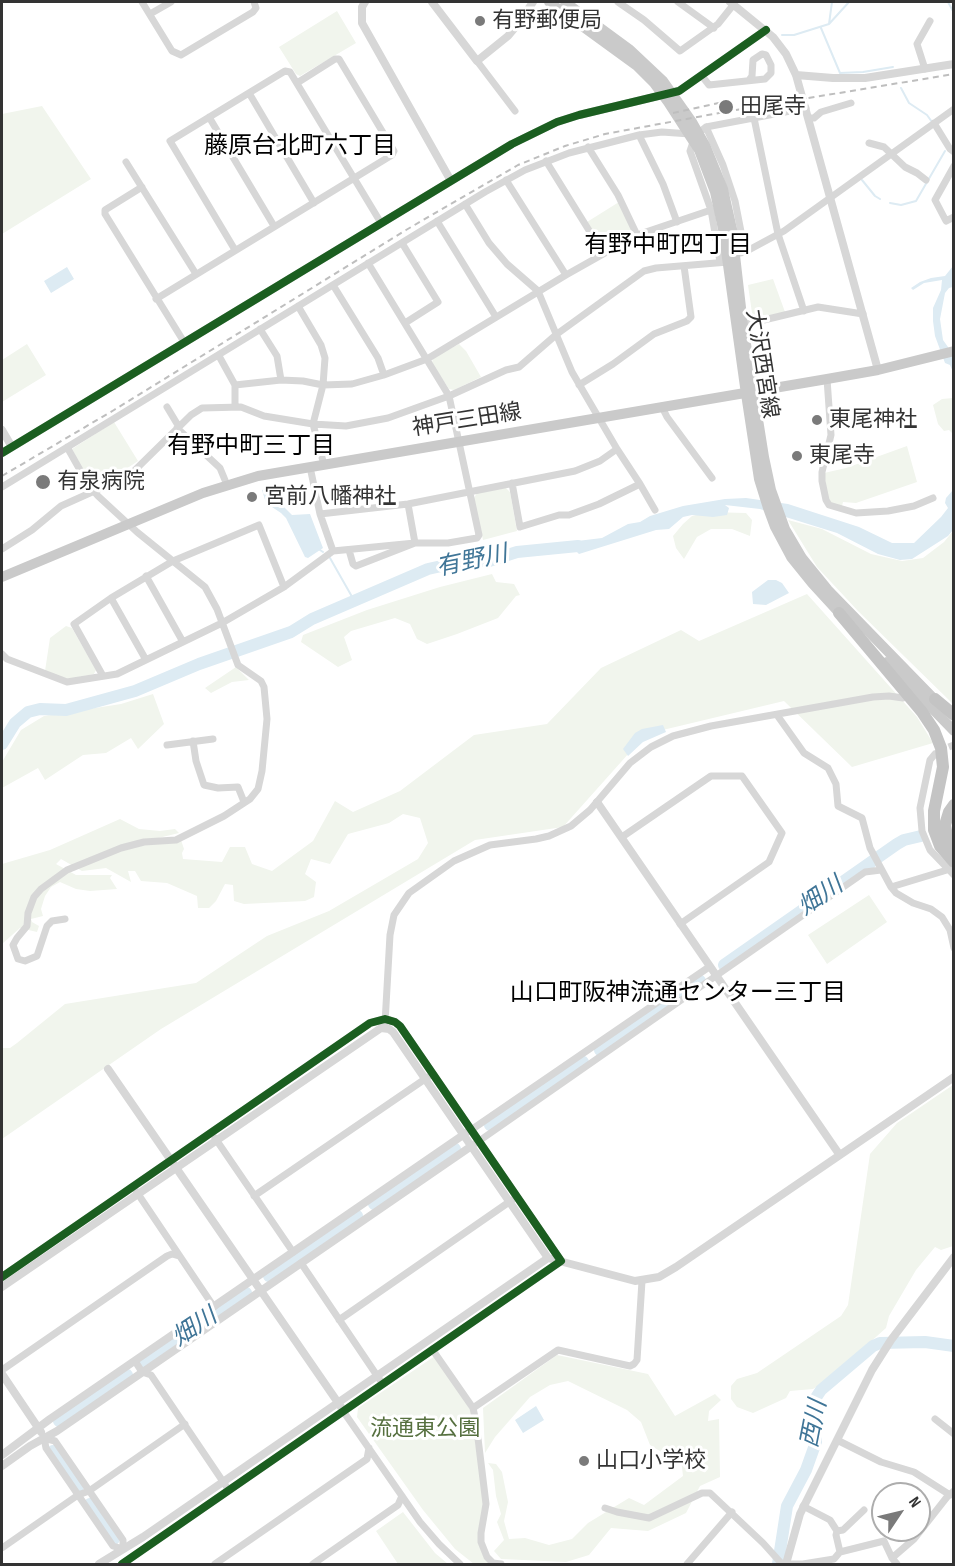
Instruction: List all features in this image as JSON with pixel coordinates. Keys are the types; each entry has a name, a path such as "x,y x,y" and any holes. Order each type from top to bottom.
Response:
{"highway":[{"path":"839,613 922,712 934,730 943,758 942,777 934,811 934,830 952,869"},
{"path":"903,698 922,712"},
{"path":"935,699 954,717"},
{"path":"954,804 945,825 948,841 954,850"}],"main road":[{"name":"大沢西宮線","path":"549,2 625,55 659,82"},
{"name":"大沢西宮線","path":"565,2 629,49 692,122 705,145 732,229 732,257 749,393 766,489 780,528 800,569 839,613 954,731"},
{"name":"大沢西宮線","path":"732,257 743,325 749,393"},
{"name":"神戸三田線","path":"2,578 227,485 265,475 878,370 954,351"},
{"name":"大沢西宮線","path":"780,528 824,584 935,699"}],"street":[{"path":"142,2 172,51 181,55 253,12 256,8 254,2"},
{"path":"150,14 171,2"},
{"path":"365,2 362,7 362,23 451,181"},
{"path":"432,2 515,111"},
{"path":"477,61 508,36 533,2"},
{"path":"618,2 644,20 680,51 714,28 732,3 766,30 780,46 796,75 806,108 878,370"},
{"path":"678,2 714,28"},
{"path":"925,69 917,44 930,21"},
{"path":"2,453 512,144 557,122 588,112 679,91 766,30"},
{"path":"702,76 709,85 765,79 771,74 769,59 762,54 755,57 752,63 752,76 749,80"},
{"path":"156,299 392,155 394,151 388,140 339,60 335,59 297,83"},
{"path":"796,75 846,79 954,64"},
{"path":"235,249 170,141 285,71 290,72 297,83 381,223"},
{"path":"249,93 314,202"},
{"path":"809,118 851,103"},
{"path":"732,257 711,210 690,151 695,136 706,127 806,108"},
{"path":"2,549 32,531 61,506 130,475 190,415 202,408 235,407 264,416 313,424 346,426 388,418 449,396 506,370 519,367 557,334 644,271 732,257 778,234 830,200 954,109"},
{"path":"209,117 274,226"},
{"path":"754,118 778,234 804,311"},
{"path":"934,123 954,152"},
{"path":"706,127 723,165 735,201 732,257"},
{"path":"2,487 506,180 546,161 588,147 639,135 682,132 695,136"},
{"path":"639,135 663,184 677,222"},
{"path":"869,143 884,147 905,167 917,172 926,180"},
{"path":"588,147 618,195 637,235"},
{"path":"546,161 603,253"},
{"path":"126,162 196,274"},
{"path":"954,166 935,200 946,221 954,217"},
{"path":"506,180 566,274"},
{"path":"142,187 105,210 105,214 184,342"},
{"path":"465,204 489,243 507,264 538,291 579,385 655,510"},
{"path":"235,386 281,380 352,384 384,375 427,359 566,274 637,235 711,210"},
{"path":"437,221 496,317"},
{"path":"402,243 438,302 405,323"},
{"path":"2,654 7,659 66,682 117,674 183,642 224,627 333,551 415,543 448,543 477,538 479,535 449,396 368,263"},
{"path":"579,385 614,364 654,334 687,321 691,317 684,266"},
{"path":"333,285 378,358 384,375"},
{"path":"298,306 321,345 325,358 326,369 313,424 324,465"},
{"path":"743,325 824,307 863,314"},
{"path":"260,329 277,356 281,380"},
{"path":"219,356 231,374 235,386 235,407"},
{"path":"827,379 831,435 822,481 829,506 856,513 888,511 914,506 933,498"},
{"path":"167,407 178,428 220,468 227,485"},
{"path":"662,408 712,478"},
{"path":"2,430 12,447"},
{"path":"65,919 52,921 47,926 37,956 25,961 18,959 13,945 27,927 28,913 34,897 67,870 121,848 176,840 224,816 250,799 258,789 265,749 267,706 266,693 261,681 238,665 218,609 205,587 128,525 89,486 67,447"},
{"path":"320,514 408,504 575,471 600,461 617,449"},
{"path":"310,467 320,514 333,551"},
{"path":"512,483 520,530 559,515 599,504 640,484"},
{"path":"408,504 415,543"},
{"path":"103,676 74,624 111,598 173,561 259,525 284,587"},
{"path":"349,550 353,564 356,566 415,543"},
{"path":"383,546 386,554"},
{"path":"146,576 183,642"},
{"path":"111,598 146,660"},
{"path":"385,1023 391,924 398,907 409,893 454,861 490,845 536,839 559,832 581,818 630,763 661,741 698,729 882,696 903,698"},
{"path":"777,715 804,753 828,768 836,784 838,806 862,818 870,848 891,887 896,893 913,903 931,909 942,917 950,930 954,948"},
{"path":"167,745 213,739"},
{"path":"193,741 196,761 204,785 218,788 238,787 244,802"},
{"path":"935,754 930,760 920,808 922,831 930,850 952,869"},
{"path":"622,837 711,776 742,776 782,833 769,862 680,924"},
{"path":"597,802 839,1154"},
{"path":"891,887 952,869"},
{"path":"2,1466 471,1147 865,872 881,870"},
{"path":"2,1455 362,1204 709,967"},
{"path":"2,1277 173,1164 370,1023 400,1026 471,1147 561,1261"},
{"path":"586,1051 594,1062"},
{"path":"108,1069 402,1496 439,1545 460,1564"},
{"path":"429,1077 471,1130 548,1258 629,1280 642,1281 659,1277 676,1267 954,1077"},
{"path":"254,1196 429,1077"},
{"path":"213,1136 293,1252"},
{"path":"135,1190 214,1307"},
{"path":"2,1287 135,1190"},
{"path":"339,1320 513,1200"},
{"path":"362,1204 370,1215"},
{"path":"123,1549 112,1546 46,1448 44,1437 2,1372 167,1256 172,1254 179,1256"},
{"path":"837,1440 881,1462 914,1472 952,1493 894,1562 884,1541 840,1552 834,1558 803,1564 788,1564 803,1506 872,1370 954,1257"},
{"path":"99,1564 226,1485 341,1407 548,1258"},
{"path":"380,1379 432,1349 561,1261"},
{"path":"301,1263 380,1379"},
{"path":"472,1408 558,1350 630,1366 634,1364 637,1360 642,1281"},
{"path":"432,1349 472,1408 476,1422 486,1504 481,1533 482,1542 487,1557 493,1563 501,1564"},
{"path":"135,1361 142,1372 151,1375 226,1485"},
{"path":"935,1419 954,1434"},
{"path":"2,1548 185,1424"},
{"path":"44,1437 55,1441 123,1540 123,1549 128,1563 226,1485"},
{"path":"215,1564 367,1459 369,1449"},
{"path":"605,1508 649,1518 702,1493 710,1493 732,1512 779,1562"},
{"path":"313,1564 398,1505 402,1496"},
{"path":"803,1506 830,1520 837,1532 840,1552"},
{"path":"837,1532 843,1530 864,1510"},
{"path":"687,1564 732,1512"}],"green space":[{"path":"337,11 356,43 300,76 296,74 279,47"},
{"path":"42,106 91,179 2,234 2,114"},
{"path":"619,202 632,229 632,235 603,248 587,222"},
{"path":"773,279 785,312 753,320 748,285"},
{"path":"27,344 46,375 2,402 2,360"},
{"path":"459,344 466,351 481,377 454,390 449,389 432,363 433,358"},
{"path":"953,398 953,434 949,430 944,431 938,424 933,405 942,399"},
{"path":"114,422 138,461 99,487 92,485 72,449"},
{"path":"907,446 917,482 856,503 843,502 842,506 831,505 824,473 846,468"},
{"path":"505,487 510,492 517,531 483,540 474,498 477,493"},
{"path":"709,512 746,513 752,520 750,536 732,529 711,529 697,537 684,559 676,548 673,536 692,516"},
{"path":"788,520 822,529 871,554 902,561 923,558 944,542 953,531 953,704 858,611 817,567"},
{"path":"492,574 496,582 514,584 520,595 516,596 498,618 457,634 427,644 417,639 410,624 395,618 351,631 344,637 352,660 338,667 301,642 303,635 367,610 440,587"},
{"path":"807,594 917,717 933,743 852,767 784,701 646,734 563,827 475,840 161,1029 2,1139 2,1048 10,1048 65,1004 196,983 267,936 329,911 418,859 428,843 420,818 403,814 389,823 348,834 330,864 311,859 305,874 316,882 314,897 305,901 244,904 234,901 233,885 225,884 216,901 209,908 198,908 197,896 167,883 141,881 135,871 128,871 131,882 106,868 82,871 61,859 56,864 76,875 112,875 110,878 117,889 90,891 76,889 60,882 51,887 45,896 41,909 43,916 31,919 39,926 37,932 20,928 2,944 2,864 50,850 120,819 139,829 160,831 175,829 179,833 150,840 147,844 181,840 184,849 183,859 222,862 230,847 245,847 252,864 272,871 313,841 335,801 353,812 400,791 474,735 547,724 601,668 681,630 699,641"},
{"path":"66,626 72,628 96,670 94,674 68,679 45,671 50,638"},
{"path":"236,667 249,680 232,682 211,693 205,688"},
{"path":"153,694 164,724 138,749 131,738 106,753 83,755 45,780 38,768 2,788 2,762 21,730 44,716 121,704"},
{"path":"869,895 887,922 827,964 808,935"},
{"path":"953,1085 953,1246 941,1250 935,1247 916,1270 889,1316 886,1328 829,1379 813,1389 790,1391 786,1398 753,1413 737,1407 731,1399 731,1386 737,1379 757,1373 841,1316 848,1305 870,1154 897,1123"},
{"path":"557,1355 648,1374 675,1416 715,1394 721,1400 709,1411 708,1421 719,1419 720,1477 700,1486 686,1513 648,1531 611,1528 589,1555 566,1562 501,1559 494,1551 504,1540 497,1522 501,1514 493,1470 488,1463 496,1464 502,1472 508,1502 504,1521 509,1539 525,1538 549,1545 572,1539 588,1523 629,1498 644,1505 683,1476 681,1459 668,1456 650,1445 641,1422 627,1410 568,1381 550,1385 530,1397 495,1437 485,1453 483,1408"},
{"name":"流通東公園","path":"435,1356 471,1411 484,1506 478,1533 491,1564 474,1564 455,1549 423,1510 357,1417 358,1408"},
{"path":"403,1512 435,1553 448,1564 398,1564 376,1531"}],"shaded area":[{"path":"953,266 953,287 945,293 940,319 943,340 953,354 953,372 950,365 945,363 935,336 933,321 933,308 941,290 942,280 924,283 913,290 911,288 931,278 945,276"},
{"path":"67,267 74,279 51,293 44,281"},
{"path":"271,487 275,498 292,515 310,514 323,548 308,558 305,557 286,518 266,503 262,490"},
{"path":"953,490 953,530 948,536 912,559 900,560 878,554 837,533 760,509 725,505 729,508 727,515 713,517 692,515 683,517 669,529 656,530 579,554 576,551 562,551 561,543 602,538 628,524 640,522 650,516 683,506 746,498 788,504 859,527 892,543 914,543 948,508 945,503 946,498"},
{"path":"768,580 782,583 789,593 766,605 753,604 752,592"},
{"path":"663,725 666,732 643,742 628,756 623,749 635,733 642,729"},
{"path":"536,1406 544,1420 523,1433 515,1420"}],"waterway":[{"path":"782,35 794,35 829,24 832,2"},
{"path":"829,24 849,2"},
{"path":"948,2 954,13"},
{"path":"821,28 840,73 893,67"},
{"path":"901,88 909,103 927,115 932,122"},
{"path":"890,203 901,205 916,201 945,151"},
{"path":"862,180 880,199"},
{"name":"有野川","path":"2,744 15,723 28,712 40,709 66,710 135,691 199,664 291,632 312,619 428,569 464,561 489,561 517,552 578,546"},
{"path":"330,558 355,602"},
{"name":"畑川","path":"724,965 897,844 921,836"},
{"name":"畑川","path":"600,1050 700,981"},
{"name":"畑川","path":"490,1125 583,1062"},
{"name":"畑川","path":"374,1204 455,1149"},
{"name":"畑川","path":"269,1276 357,1216"},
{"name":"畑川","path":"144,1363 246,1293"},
{"name":"西川","path":"778,1564 787,1506 806,1470 816,1442 815,1399 821,1390 873,1346 880,1343 925,1342 954,1346"},
{"name":"畑川","path":"59,1421 127,1375"},
{"name":"畑川","path":"53,1451 78,1487"},
{"name":"畑川","path":"90,1504 114,1539"}],"tunnel":[{"path":"939,751 954,745"}],"railway":[{"path":"736,110 954,74"},
{"path":"747,98 773,96"},
{"path":"673,113 728,101"},
{"path":"2,476 114,410 406,230 518,165 565,146 605,134 730,111"}],"cycle path":[{"path":"2,453 512,144 557,122 579,115 679,91 766,30"},
{"path":"2,1277 370,1023 385,1019 400,1026 561,1261 122,1564"}],"place":[{"name":"有野郵便局","path":"480,21"},
{"name":"田尾寺","path":"726,107"},
{"name":"東尾神社","path":"817,420"},
{"name":"東尾寺","path":"797,456"},
{"name":"有泉病院","path":"43,482"},
{"name":"宮前八幡神社","path":"252,497"},
{"name":"山口小学校","path":"584,1461"}],"district":[{"name":"藤原台北町六丁目","path":"300,147"},
{"name":"有野中町四丁目","path":"668,246"},
{"name":"有野中町三丁目","path":"251,447"},
{"name":"山口町阪神流通センター三丁目","path":"678,994"}]}
